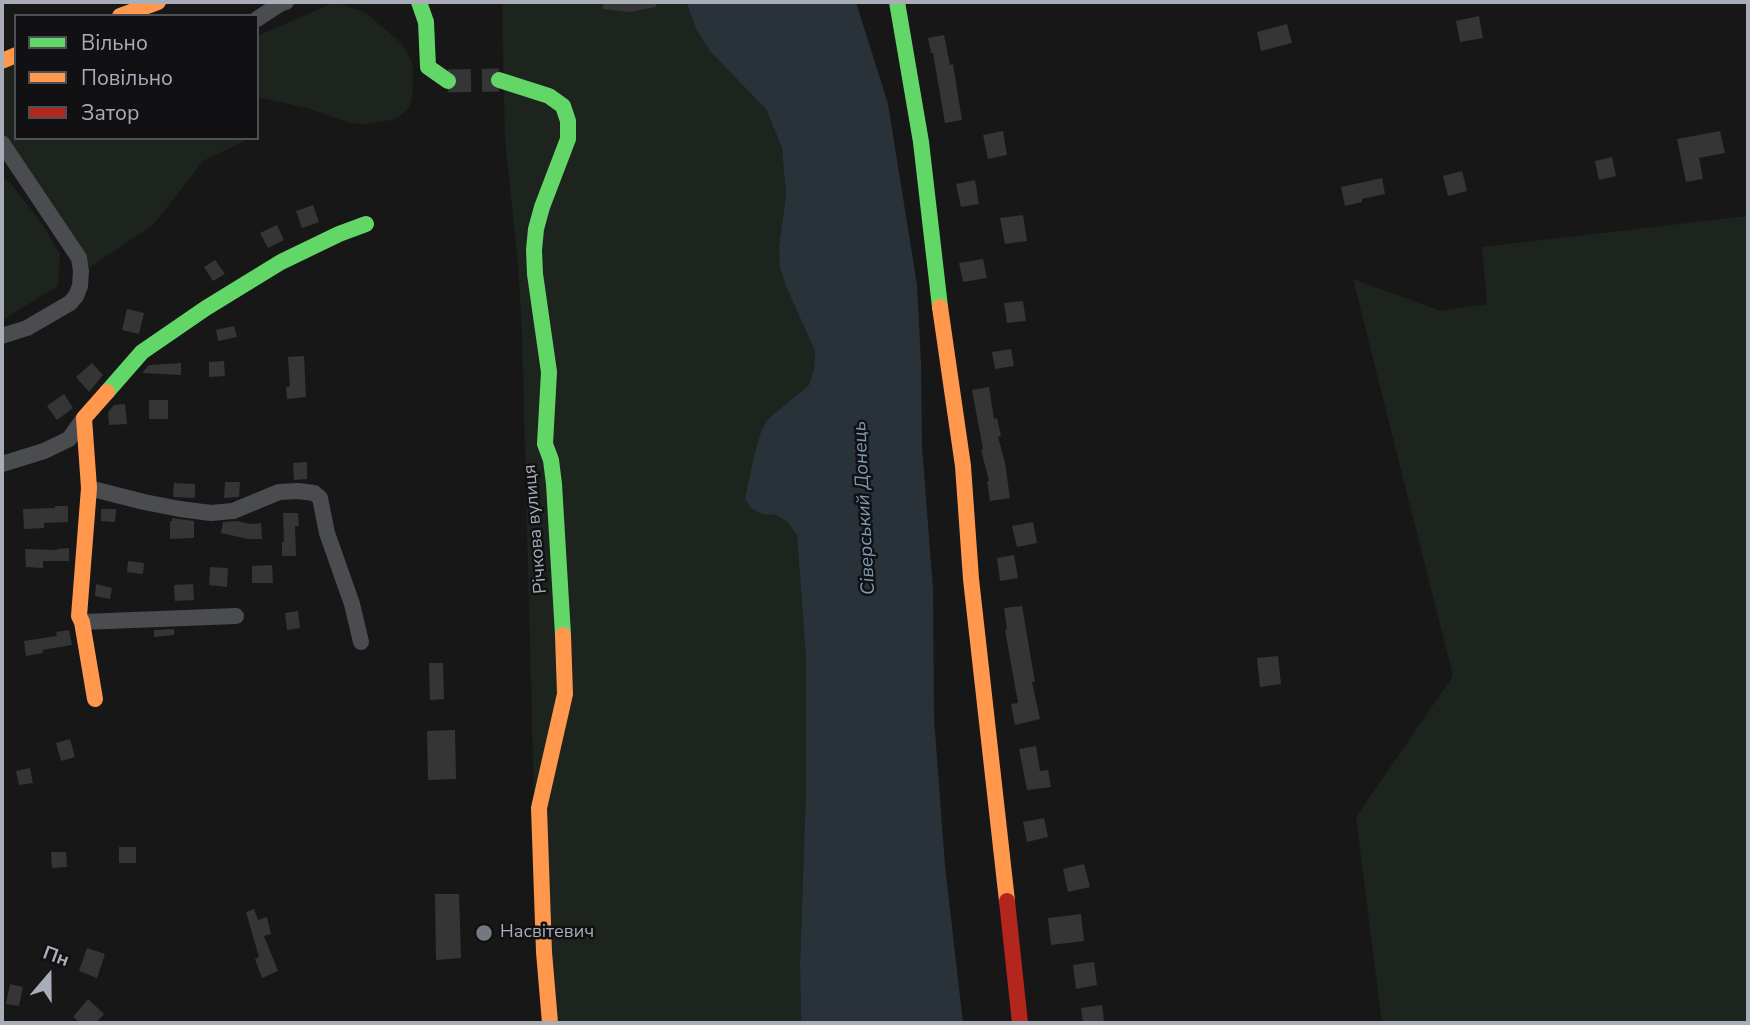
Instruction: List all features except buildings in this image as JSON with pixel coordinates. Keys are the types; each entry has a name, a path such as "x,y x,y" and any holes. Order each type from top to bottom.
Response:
{"street":[{"path":"259,18 286,2"},
{"path":"419,2 426,22 428,67 448,80"},
{"path":"897,2 921,142 942,326 963,466 971,579 1020,1023"},
{"path":"128,14 152,8"},
{"name":"Річкова вулиця","path":"499,80 549,96 563,106 568,121 568,139 542,207 534,250 549,372 545,444 551,460 554,484 565,694 539,808 544,952 550,1023"},
{"path":"2,144 79,258 81,271 80,286 70,303 27,328 2,335"},
{"path":"2,464 44,451 69,439 142,352 206,308 281,262 366,224"},
{"path":"84,418 89,488 79,616 95,699"},
{"path":"89,488 156,505 211,513 233,511 279,492 314,493 320,498 327,533 352,604 361,642"},
{"path":"82,622 236,616"}],"shaded area":[{"path":"335,2 366,13 401,43 413,65 413,92 409,108 396,119 367,124 350,123 307,108 259,97 259,35"},
{"path":"502,2 686,2 696,29 766,109 782,148 786,195 779,246 788,291 815,351 814,368 809,385 768,419 745,499 751,508 762,514 776,515 787,522 797,535 806,658 801,1023 546,1023 533,761 522,333 505,140"},
{"path":"14,64 14,140 247,140 203,161 154,224 90,267 2,132 2,71"},
{"path":"2,176 41,222 60,254 58,286 2,320"},
{"path":"1748,216 1748,1023 1382,1023 1356,817 1453,676 1353,279 1441,311 1487,304 1482,247"}],"water":[{"name":"Сіверський Донець","path":"686,2 856,2 888,104 917,285 922,447 933,589 934,718 945,866 963,1023 801,1023 806,658 797,535 787,522 776,515 762,514 751,508 745,499 761,432 768,419 809,385 815,351 780,268 779,246 786,195 782,148 766,109 710,51 696,29"}],"tunnel":[{"path":"448,81 499,80"}],"traffic: fast":[{"path":"419,2 426,22 428,67 448,81"},
{"path":"897,2 921,142 940,307"},
{"path":"499,80 549,96 563,106 568,121 568,139 542,207 534,250 549,372 545,444 551,460 554,484 563,635"},
{"path":"107,392 142,352 206,308 281,262 366,224"}],"traffic: slow":[{"path":"125,14 158,2"},
{"path":"2,61 14,56"},
{"path":"940,307 963,466 971,579 1007,901"},
{"path":"95,699 79,616 89,488 84,418 107,392"},
{"path":"550,1023 544,952 539,808 565,694 563,635"}],"traffic: jam":[{"path":"1007,901 1020,1023"}],"place":[{"name":"Насвітевич","path":"484,933"}]}
